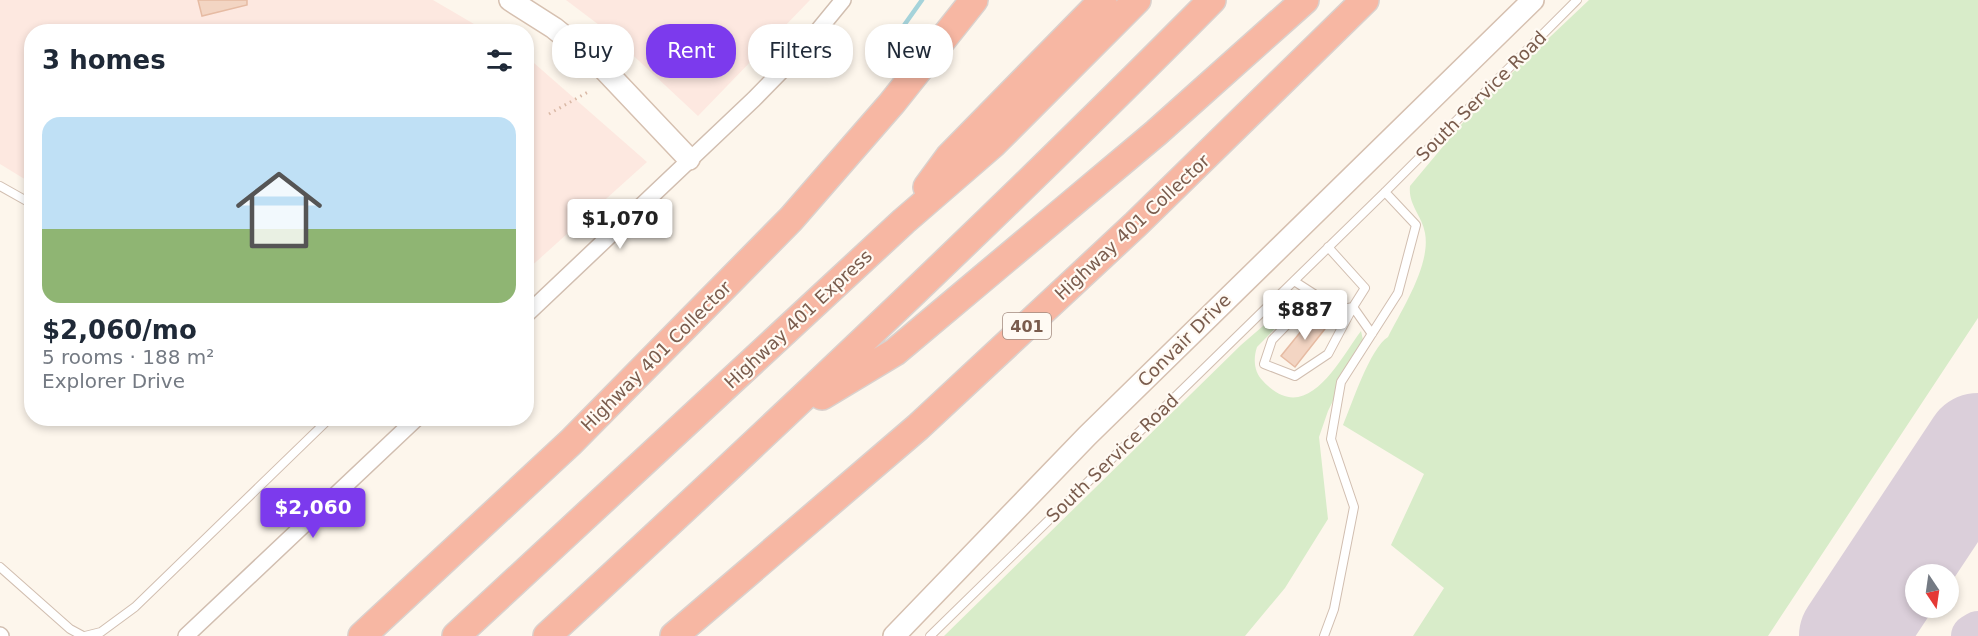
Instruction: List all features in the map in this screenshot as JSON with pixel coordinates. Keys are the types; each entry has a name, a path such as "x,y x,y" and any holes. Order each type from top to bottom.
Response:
{"highway":[{"name":"Highway 401 Collector","path":"362,636 572,442 791,219 892,103 974,0"},
{"path":"904,221 948,157 1102,0"},
{"name":"Highway 401 Express","path":"456,636 904,221 993,144 1137,0"},
{"path":"548,636 778,424 1073,139 1212,0"},
{"path":"778,424 895,352 1156,133 1305,0"},
{"name":"Highway 401 Collector","path":"674,636 918,427 1136,224 1365,0"}],"street":[{"path":"510,0 554,28 601,66 689,159"},
{"path":"534,307 778,75 833,15 843,0"},
{"name":"Convair Drive","path":"894,636 1087,436 1533,0"},
{"path":"186,636 409,426"}],"lane":[{"name":"South Service Road","path":"930,636 1385,192 1578,0"},
{"path":"0,186 24,200"},
{"path":"1324,636 1334,609 1354,507 1330,439 1341,382 1398,293 1416,225 1385,192"},
{"path":"1316,295 1272,340 1264,364 1295,376 1328,354 1365,288 1328,247"},
{"path":"1294,281 1339,310 1353,307"},
{"path":"1353,307 1372,334"},
{"path":"0,567 70,629 84,636 101,632 135,607 322,426"}],"path":[{"path":"549,114 588,92"}],"shaded area":[{"path":"0,0 433,0 474,24 24,24 24,179 0,164"},
{"path":"566,0 810,0 787,24 748,24 748,64 736,77 736,24 646,24 646,67 634,56 634,24 598,24"},
{"path":"534,63 647,162 534,264"},
{"path":"657,78 735,78 698,116"}],"green space":[{"path":"1589,0 1978,0 1978,318 1768,636 1413,636 1444,588 1391,545 1424,474 1343,425 1368,364 1381,343 1388,337 1401,313 1420,273 1424,259 1425,233 1411,199 1410,186 1476,107"},
{"path":"1297,306 1257,347 1255,365 1258,374 1279,394 1293,397 1307,394 1331,373 1361,331 1363,340 1328,411 1319,437 1328,519 1285,588 1245,636 944,636 1241,345 1285,307"}],"building":[{"path":"198,0 247,0 247,5 202,16"},
{"path":"1315,314 1328,325 1295,367 1281,356"}],"waterway":[{"path":"905,24 922,0"}],"taxiway":[{"path":"1973,636 1978,633"}],"runway":[{"path":"1852,636 1978,446"}]}
